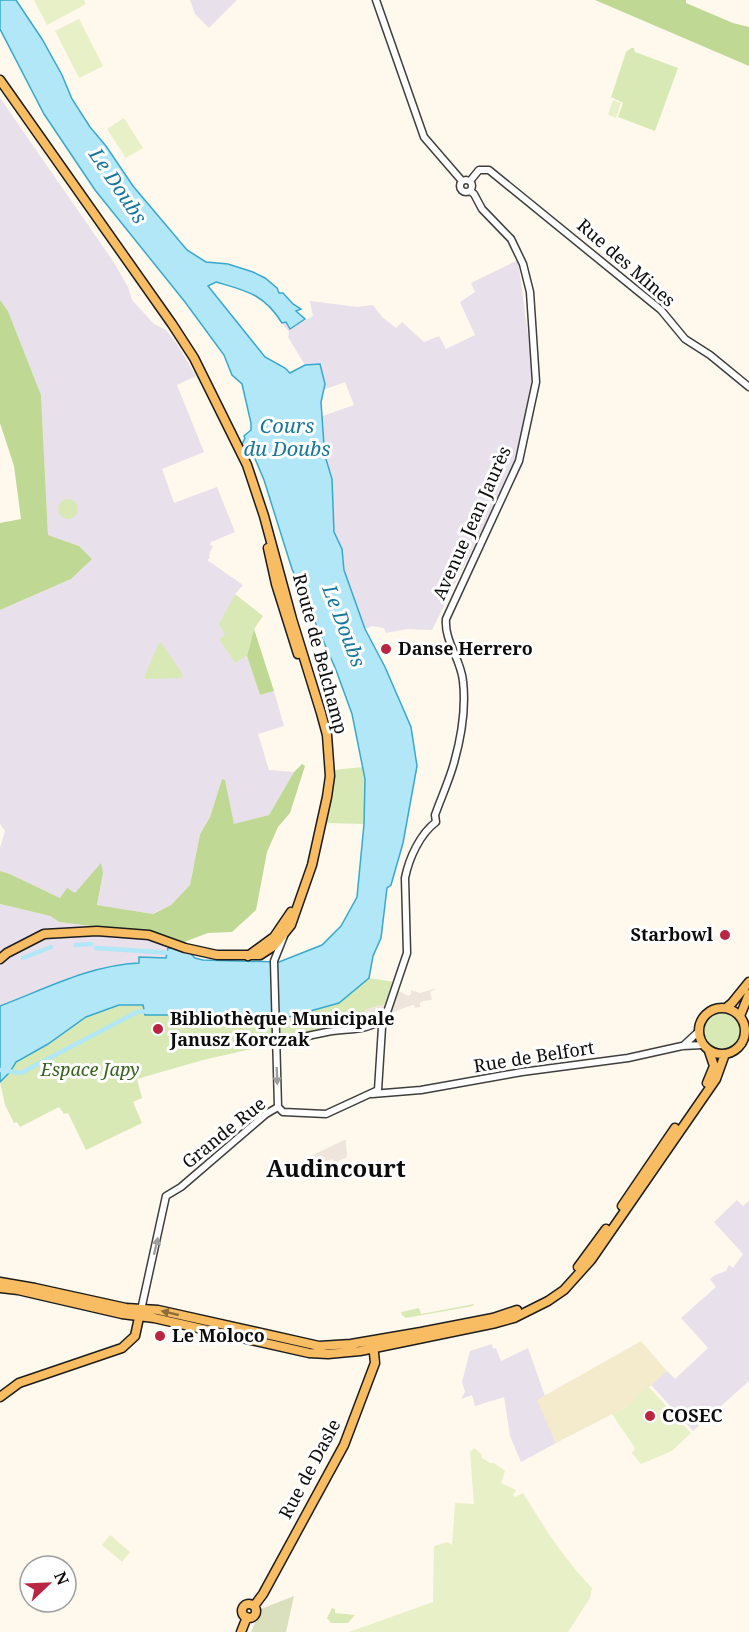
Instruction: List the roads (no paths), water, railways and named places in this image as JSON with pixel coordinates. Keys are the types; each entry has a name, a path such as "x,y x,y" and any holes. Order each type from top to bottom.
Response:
{"main road":[{"name":"Route de Belchamp","path":"0,80 194,358 239,448 255,487 321,712 327,735 329,759 327,797 312,865 291,925 268,952"},
{"name":"Route de Belchamp","path":"0,87 190,357 235,447 252,488 278,591 316,714 326,760 327,775 323,808 309,864 293,908"},
{"path":"247,956 274,937 293,908"},
{"path":"0,959 44,934 97,931 149,935 206,954 247,956 268,952"},
{"path":"726,1008 749,982"},
{"path":"740,1016 749,994"},
{"path":"414,1337 511,1313 560,1287 584,1260 708,1081 714,1066 698,1032 701,1020 715,1008 726,1008 740,1016 745,1026 745,1037 738,1048 725,1054 706,1048"},
{"path":"0,1288 135,1316 156,1310 319,1346 373,1344 509,1320 538,1307 569,1285 591,1260 716,1079 725,1054"},
{"path":"0,1282 135,1316"},
{"path":"0,1397 19,1383 122,1348 135,1336 135,1316"},
{"name":"Rue de Dasle","path":"241,1632 247,1617 255,1614 254,1606 344,1445 375,1363 373,1344"}],"street":[{"path":"376,0 424,137 462,181"},
{"name":"Rue des Mines","path":"470,181 479,170 489,170 661,310 685,339 710,355 749,387"},
{"path":"462,181 470,181 472,186 470,190 466,192 461,189 459,186 462,181"},
{"name":"Avenue Jean Jaurès","path":"380,1024 397,988 407,953 405,897 407,868 428,828 436,822 435,815 454,764 461,730 463,682 461,669 448,636 446,626 448,612 519,460 528,426 536,370 530,292 520,256 511,239 483,209 470,190"},
{"name":"Route de Belchamp","path":"268,952 288,925 293,908"},
{"path":"278,1107 274,961 285,934"},
{"path":"268,952 274,961"},
{"path":"277,1045 326,1032 350,1031 380,1024 379,1085 389,1093"},
{"name":"Rue de Belfort","path":"682,1046 698,1032"},
{"name":"Rue de Belfort","path":"371,1094 421,1090 522,1072 615,1060 682,1046 706,1048"},
{"name":"Grande Rue","path":"135,1316 166,1196 181,1187 266,1114 278,1107 283,1112 326,1114 364,1095 371,1094 378,1090 379,1085"}],"water":[{"name":"Cours du Doubs","path":"0,0 16,0 42,39 72,99 90,127 133,186 187,250 206,262 228,264 265,278 277,288 279,293 283,293 301,309 296,311 305,319 290,329 286,322 282,323 268,306 254,295 216,282 208,286 265,357 290,373 305,365 320,364 325,384 321,402 324,445 322,452 332,479 334,532 342,549 344,570 365,629 385,667 411,727 417,766 403,843 391,885 387,888 381,938 373,956 369,978 339,1003 271,1022 185,1011 170,1012 168,1015 145,1015 143,1005 119,1005 86,1017 48,1044 16,1062 0,1082 0,1006 85,973 139,963 139,957 166,958 168,948 189,952 195,958 203,960 279,962 322,945 341,926 357,897 364,824 365,779 352,714 336,670 292,569 264,480 253,454 245,455 242,444 244,436 251,430 251,423 242,384 232,375 224,355 185,302 95,190 44,114 0,29"}],"waterway":[{"path":"76,945 91,944"},
{"path":"23,958 51,947"},
{"path":"96,948 172,953"},
{"path":"0,1070 21,1073 137,1012 150,1011"}],"place":[{"name":"Danse Herrero","path":"386,649"},
{"name":"Starbowl","path":"725,935"},
{"name":"Bibliothèque Municipale Janusz Korczak","path":"158,1029"},
{"name":"Le Moloco","path":"160,1336"},
{"name":"COSEC","path":"650,1416"}],"district":[{"name":"Audincourt","path":"336,1169"}],"water label":[{"name":"Le Doubs","path":"118,186"},
{"name":"Le Doubs","path":"344,626"}],"park label":[{"name":"Espace Japy","path":"90,1070"}]}
